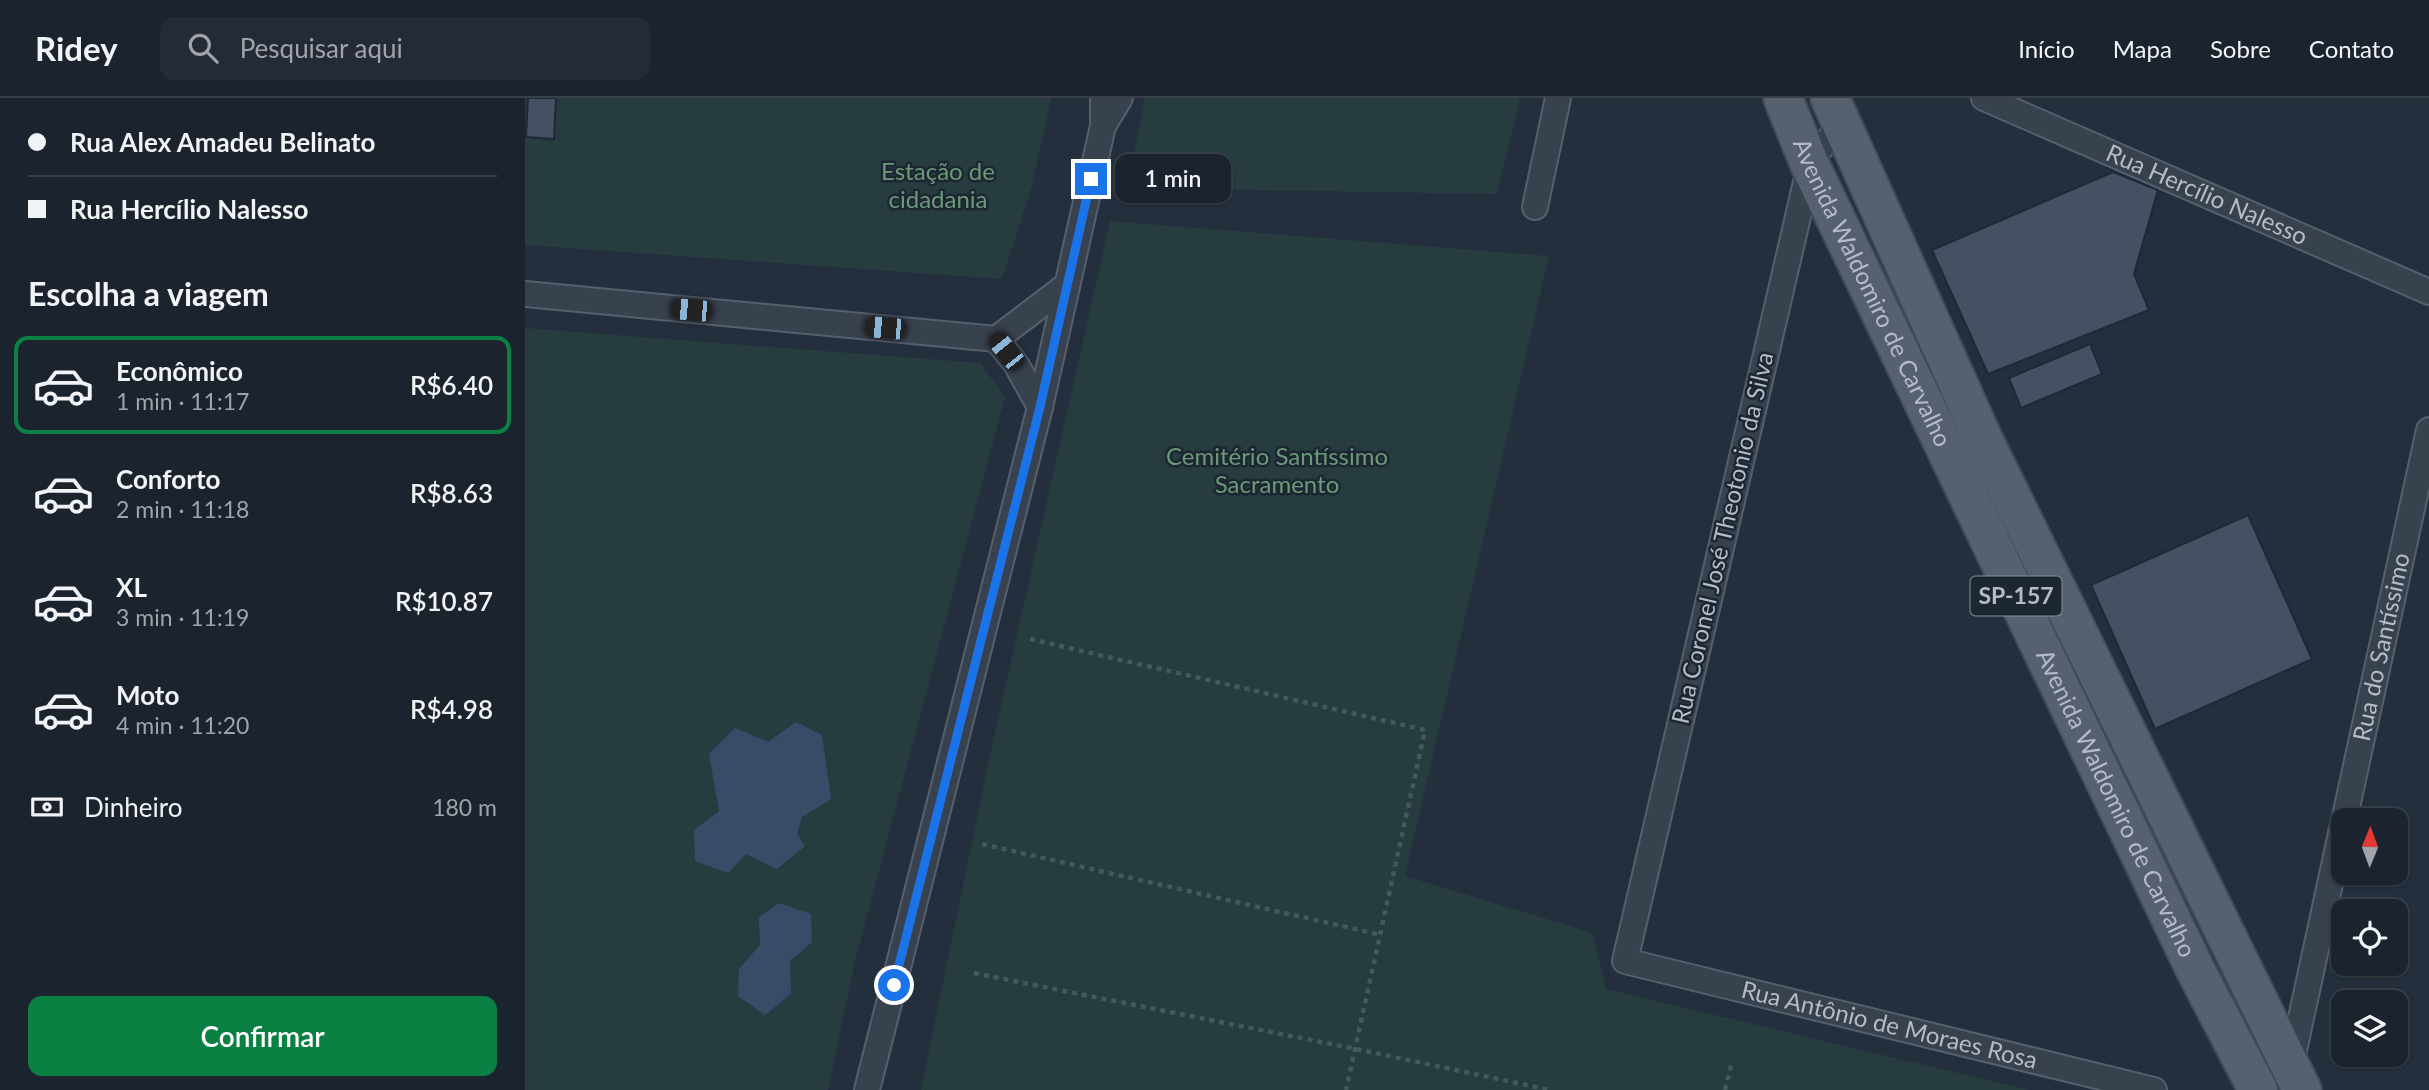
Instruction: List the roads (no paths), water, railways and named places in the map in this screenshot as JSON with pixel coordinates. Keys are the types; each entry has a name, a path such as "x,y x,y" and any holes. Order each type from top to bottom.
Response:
{"main road":[{"name":"Avenida Waldomiro de Carvalho","path":"1783,98 1810,165 2195,969 2258,1090"},
{"name":"Avenida Waldomiro de Carvalho","path":"1836,112 1983,439 2292,1082"}],"street":[{"path":"867,1090 1040,407 1104,126 1103,98"},
{"path":"1104,126 1120,98"},
{"path":"1535,207 1558,98"},
{"name":"Rua Hercílio Nalesso","path":"1984,98 2429,292"},
{"name":"Rua Coronel José Theotonio da Silva","path":"1625,961 1810,165 1836,112"},
{"path":"525,294 996,339 1067,285"},
{"path":"996,339 1016,364 1040,407"},
{"name":"Rua do Santíssimo","path":"2347,808 2429,430"},
{"name":"Rua do Santíssimo","path":"2292,1082 2331,886"},
{"name":"Rua Antônio de Moraes Rosa","path":"1625,961 2154,1090"}],"water":[{"path":"796,722 822,735 831,799 802,817 797,834 805,846 777,869 746,854 728,873 695,861 694,830 719,811 709,754 735,728 768,742"},
{"path":"779,903 811,914 812,942 790,961 791,994 765,1015 738,996 739,969 760,945 759,917"}],"park label":[{"name":"Estação de cidadania","path":"938,186"},
{"name":"Cemitério Santíssimo Sacramento","path":"1277,471"}]}
